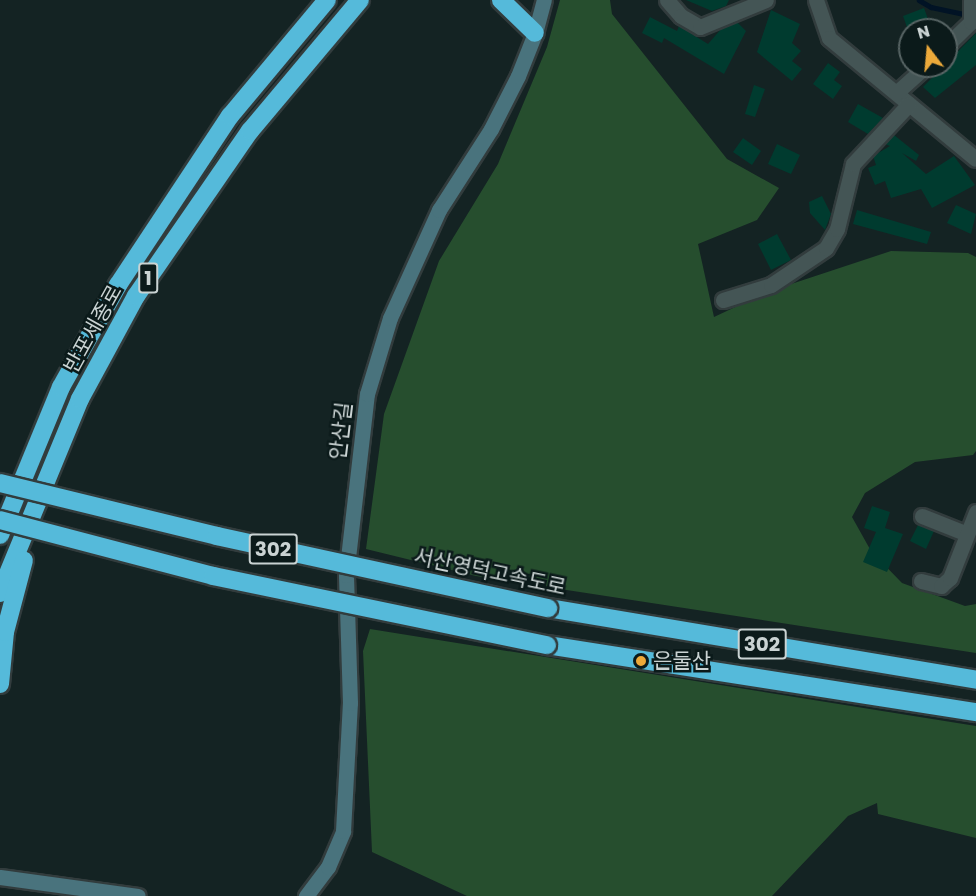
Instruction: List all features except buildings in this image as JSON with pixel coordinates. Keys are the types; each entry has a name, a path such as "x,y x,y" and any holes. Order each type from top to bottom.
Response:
{"highway":[{"name":"반포세종로","path":"0,535 8,487 124,276 230,116 327,0"},
{"name":"반포세종로","path":"0,593 80,399 136,296 250,131 360,0"},
{"path":"501,0 536,33"},
{"path":"0,519 8,487"},
{"name":"서산영덕고속도로","path":"8,487 217,536 548,608 976,680"},
{"path":"0,684 6,632 38,503"},
{"name":"302","path":"0,519 213,576 547,645 976,712"}],"street":[{"name":"안산길","path":"306,896 328,867 344,831 350,704 346,575 367,394 390,318 439,210 491,129 536,33 544,0"},
{"path":"667,0 681,16 700,27 766,0"},
{"path":"816,0 829,38 976,159"},
{"path":"958,34 971,22 971,0"},
{"path":"896,93 913,78"},
{"path":"723,300 771,285 826,248 837,229 853,164 909,104"},
{"path":"921,581 941,586 950,578 965,533 976,512"},
{"path":"922,516 965,533"},
{"path":"0,878 138,896"}],"green space":[{"path":"560,0 610,0 612,14 727,159 779,188 757,220 698,244 714,317 767,292 891,251 968,253 976,257 976,451 973,455 915,462 865,493 852,517 871,551 902,583 965,606 976,604 976,653 476,576 366,549 384,414 439,261 498,164 547,47"},
{"path":"370,629 976,726 976,838 878,814 877,803 848,816 772,896 467,896 372,852 363,651"}],"waterway":[{"path":"919,0 931,7 968,15"}],"place":[{"name":"은둘산","path":"641,661"}]}
